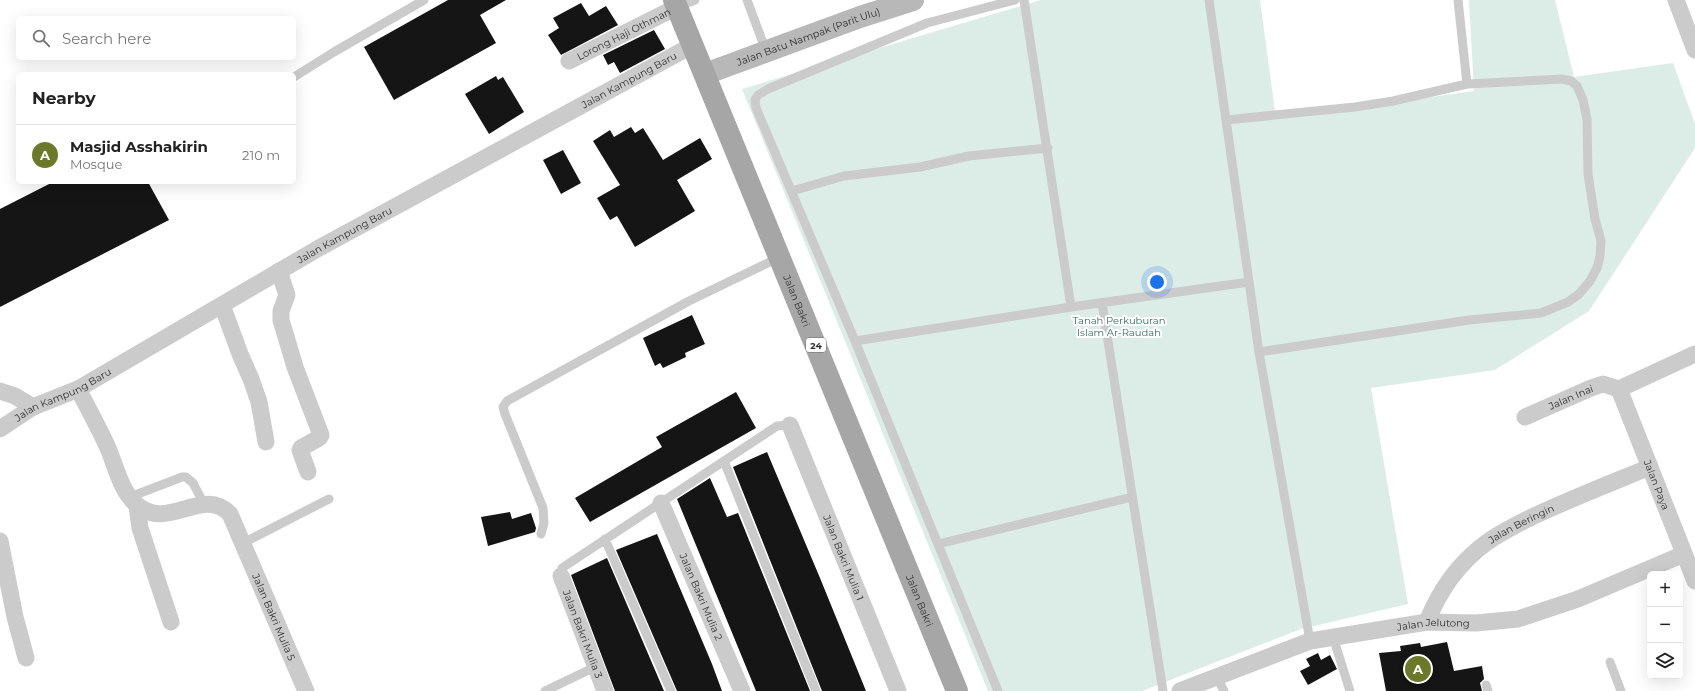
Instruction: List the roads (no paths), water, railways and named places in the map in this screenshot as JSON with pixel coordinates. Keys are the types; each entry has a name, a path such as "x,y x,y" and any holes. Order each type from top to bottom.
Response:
{"main road":[{"name":"Jalan Bakri","path":"682,2 693,45 957,691"}],"street":[{"name":"Jalan Batu Nampak (Parit Ulu)","path":"705,74 860,17 913,0"},
{"path":"1676,0 1695,50"},
{"name":"Lorong Haji Othman","path":"569,61 682,2"},
{"name":"Jalan Kampung Baru","path":"0,429 33,408 78,389 319,248 693,45"},
{"path":"279,271 286,288 287,295 281,312 282,320 295,367 321,435 319,438 300,450 308,472"},
{"path":"222,305 240,354 252,379 259,402 266,442"},
{"path":"1619,389 1695,354"},
{"name":"Jalan Inai","path":"1525,417 1603,384 1619,389"},
{"path":"78,389 134,502 140,528 171,622"},
{"name":"Jalan Paya","path":"1619,389 1695,581"},
{"path":"0,391 15,396 33,408"},
{"name":"Jalan Bakri Mulia 1","path":"790,424 898,691"},
{"name":"Jalan Beringin","path":"1427,622 1434,605 1453,576 1474,554 1498,534 1551,508 1650,467"},
{"path":"134,502 157,513 168,513 204,504"},
{"name":"Jalan Bakri Mulia 2","path":"660,503 742,691"},
{"name":"Jalan Bakri Mulia 5","path":"204,504 217,504 230,514 306,691"},
{"path":"0,541 15,617 26,658"},
{"name":"Jalan Jelutong","path":"1180,691 1221,684 1310,641 1333,636 1427,622 1476,623 1518,620 1578,599 1684,554"},
{"name":"Jalan Bakri Mulia 3","path":"561,576 605,691"}],"lane":[{"path":"296,76 424,0"},
{"path":"747,0 766,52"},
{"path":"998,691 855,341 756,108 755,100 758,95 768,89 927,23 1015,0"},
{"path":"1024,0 1048,148 1071,307"},
{"path":"1209,0 1259,352 1310,641"},
{"path":"1458,0 1467,84"},
{"path":"1226,120 1355,107 1393,101 1467,84 1562,79 1571,81 1576,86 1584,100 1587,119 1588,174 1600,241 1600,256 1597,268 1590,281 1580,294 1568,302 1541,313 1469,320 1259,352"},
{"path":"792,191 844,176 920,167 969,156 1048,148"},
{"path":"541,534 544,523 543,508 505,414 503,407 507,401 689,301 780,257"},
{"path":"855,341 1071,307 1249,282"},
{"path":"1102,303 1163,691"},
{"path":"561,576 562,568 777,426 790,424"},
{"path":"724,461 816,691"},
{"path":"134,502 182,477 186,477 193,482 204,504"},
{"path":"938,544 1132,497"},
{"path":"243,543 329,499"},
{"path":"605,540 671,691"},
{"path":"1333,636 1350,691"},
{"path":"1610,662 1621,691"},
{"path":"545,691 595,667"}],"place":[{"name":"Masjid Asshakirin","path":"1418,669"}],"park label":[{"name":"Tanah Perkuburan Islam Ar-Raudah","path":"1119,326"}]}
